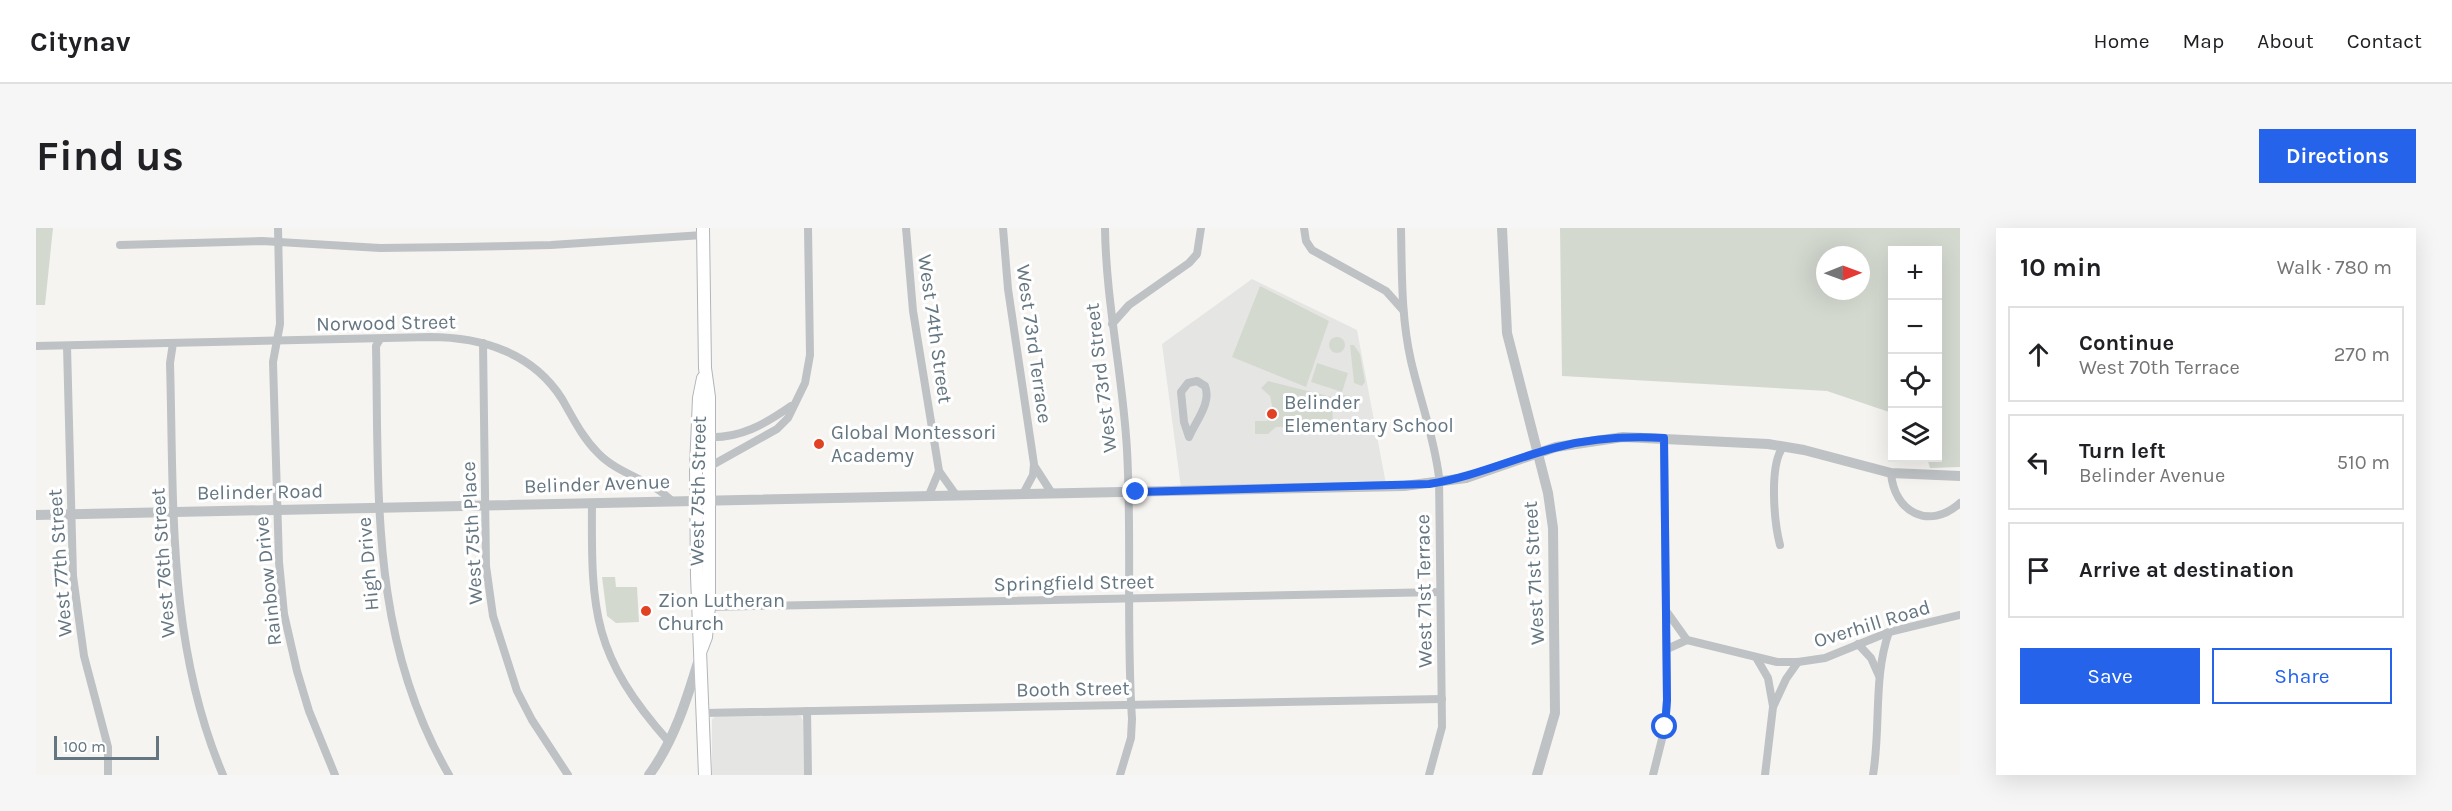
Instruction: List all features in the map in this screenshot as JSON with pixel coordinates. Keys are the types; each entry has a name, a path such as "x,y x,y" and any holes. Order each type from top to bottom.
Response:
{"main road":[{"name":"West 75th Street","path":"703,231 705,368 709,397 707,468 702,499 697,638 701,650 705,775"},
{"name":"West 75th Street","path":"701,650 706,637 709,607 702,499 699,398 705,368"}],"street":[{"path":"277,341 279,324 278,228"},
{"path":"707,468 777,429 788,418 802,389 809,367 808,228"},
{"name":"West 74th Street","path":"906,228 913,311 939,471 956,495"},
{"name":"West 73rd Terrace","path":"1003,228 1008,289 1034,464 1033,475 1024,492"},
{"name":"West 73rd Street","path":"1105,228 1106,273 1125,418 1128,492 1131,738 1120,775"},
{"path":"1112,324 1129,305 1189,263 1197,254 1201,228"},
{"path":"1304,228 1306,241 1312,250 1386,291 1403,310"},
{"name":"West 71st Terrace","path":"1401,228 1403,310 1410,359 1436,449 1439,483 1442,699 1439,745 1429,775"},
{"name":"West 71st Street","path":"1502,228 1507,333 1539,453 1553,520 1556,692 1552,732 1537,775"},
{"path":"120,245 278,242 380,248 470,247 552,245 703,231"},
{"path":"1386,291 1402,282"},
{"name":"Norwood Street","path":"36,346 454,337 483,343 505,350 534,368 561,399 576,425 598,453 628,476 660,489 671,500"},
{"name":"High Drive","path":"380,339 376,346 380,507 385,586 398,652 423,722 449,775"},
{"name":"Rainbow Drive","path":"277,341 273,362 277,509 279,562 288,634 309,711 335,775"},
{"name":"West 76th Street","path":"173,343 171,363 175,560 183,636 204,720 224,775"},
{"name":"West 75th Place","path":"483,343 485,505 489,588 500,645 509,672 532,720 568,775"},
{"name":"West 77th Street","path":"67,346 76,611 84,656 108,747 108,775"},
{"path":"1197,381 1205,386 1207,395 1198,422 1189,437 1184,422 1181,392 1188,383 1197,381"},
{"path":"707,437 732,436 757,428 792,406"},
{"name":"Belinder Avenue","path":"485,505 1024,492 1404,486 1439,483 1474,476 1571,444 1610,438 1664,438 1783,447 1891,473 1960,476"},
{"path":"1653,775 1665,727 1667,612 1664,438"},
{"path":"1780,545 1774,510 1778,453 1783,447"},
{"name":"West 73rd Terrace","path":"1034,464 1051,492"},
{"path":"929,495 939,471"},
{"path":"1891,473 1895,496 1905,508 1916,514 1942,514 1960,503"},
{"path":"592,503 592,579 595,608 602,637 626,689 669,742"},
{"name":"Belinder Road","path":"36,515 485,505"},
{"name":"Springfield Street","path":"709,607 1440,592"},
{"path":"1667,612 1687,640 1667,649"},
{"name":"Overhill Road","path":"1687,640 1757,659 1798,662 1825,658 1889,632 1960,615"},
{"path":"1873,775 1878,738 1879,678 1882,653 1889,632"},
{"path":"1858,644 1871,658 1879,678"},
{"path":"649,775 669,742 682,712 701,650"},
{"path":"1757,659 1768,678 1773,707 1765,775"},
{"path":"1773,707 1786,679 1798,662"},
{"name":"Booth Street","path":"704,713 1442,699"},
{"path":"807,711 808,775"}],"shaded area":[{"path":"36,228 53,228 45,305 36,305"},
{"path":"1560,228 1960,228 1960,467 1930,468 1928,462 1942,462 1942,246 1888,246 1888,412 1827,391 1562,376"},
{"name":"Belinder Elementary School","path":"1252,279 1357,330 1386,484 1181,488 1162,344"},
{"path":"1260,286 1329,321 1306,387 1232,357"},
{"path":"1337,337 1343,339 1345,345 1343,351 1337,353 1331,351 1329,345 1331,339"},
{"path":"1350,345 1354,345 1360,354 1365,382 1362,386 1354,383"},
{"path":"1317,363 1348,373 1342,392 1311,382"},
{"path":"1268,381 1332,397 1333,425 1276,427 1268,434 1255,434 1255,421 1267,421 1273,410 1270,396 1261,388"},
{"path":"1342,395 1351,396 1353,402 1340,412 1337,406"},
{"path":"602,577 615,577 616,587 637,587 639,622 616,623 607,616"},
{"path":"716,716 801,716 803,721 804,775 712,775 712,719"}],"place":[{"name":"Belinder Elementary School","path":"1272,414"},
{"name":"Global Montessori Academy","path":"819,444"},
{"name":"Zion Lutheran Church","path":"646,611"}],"route":[{"path":"1136,492 1429,484 1466,478 1571,444 1623,437 1664,438 1667,612 1665,727"}]}
